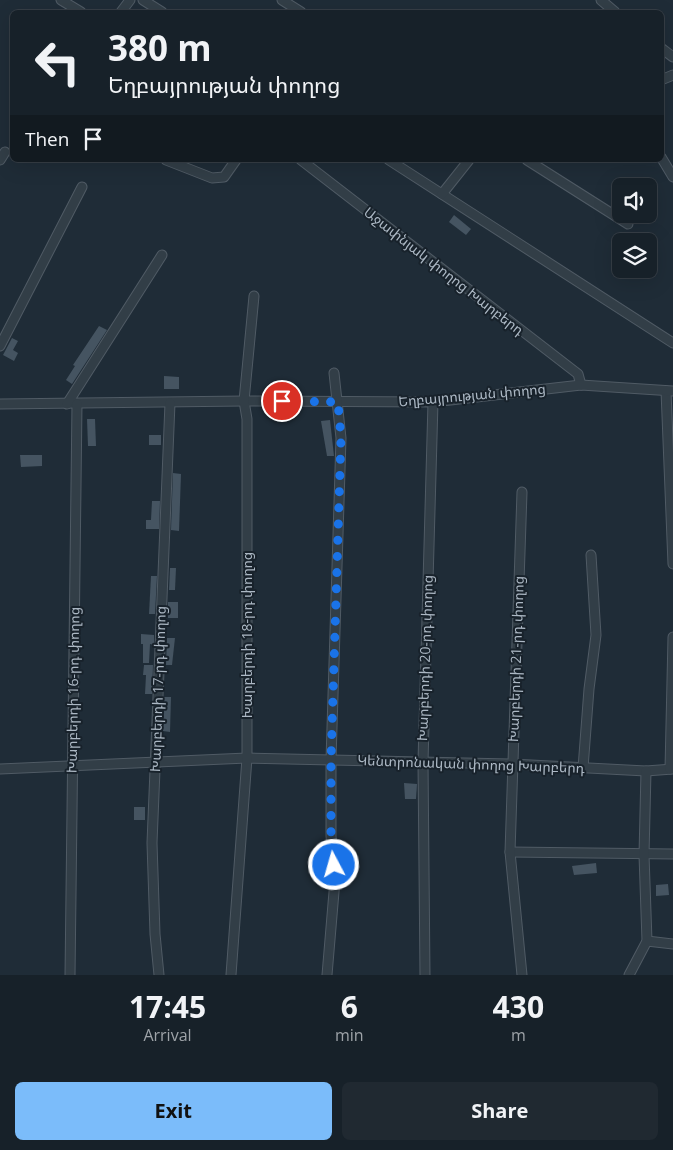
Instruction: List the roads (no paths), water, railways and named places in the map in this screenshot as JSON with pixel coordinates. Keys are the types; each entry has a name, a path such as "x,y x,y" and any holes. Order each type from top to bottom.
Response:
{"street":[{"path":"62,0 78,10"},
{"path":"142,0 159,10"},
{"path":"282,0 298,10"},
{"path":"600,0 612,10"},
{"path":"171,162 212,178 224,177 235,162"},
{"name":"Աջափնյակ փողոց Խարբերդ","path":"304,162 578,374 581,386"},
{"path":"392,162 673,343"},
{"path":"442,194 467,162"},
{"path":"530,162 628,224"},
{"path":"664,162 673,177"},
{"path":"0,346 82,187"},
{"path":"72,404 162,255"},
{"name":"Խարբերդի 18-րդ փողոց","path":"231,975 246,758 247,419 244,400 254,296"},
{"path":"328,975 335,880 331,836 331,760 341,438 334,373"},
{"name":"Եղբայրության փողոց","path":"0,404 170,403 244,400 433,402 581,386 670,391"},
{"path":"670,391 673,564"},
{"name":"Խարբերդի 20-րդ փողոց","path":"425,975 422,762 433,402"},
{"name":"Խարբերդի 17-րդ փողոց","path":"159,975 155,934 152,844 170,403"},
{"name":"Խարբերդի 16-րդ փողոց","path":"70,975 72,404"},
{"name":"Խարբերդի 21-րդ փողոց","path":"522,492 510,852 522,975"},
{"path":"583,768 589,689 596,636 591,555"},
{"path":"671,769 673,637"},
{"name":"Կենտրոնական փողոց Խարբերդ","path":"0,769 155,760 246,758 512,764 646,771 671,769"},
{"path":"629,975 647,941 644,854 646,771"},
{"path":"510,852 673,854"},
{"path":"647,941 673,944"}]}
